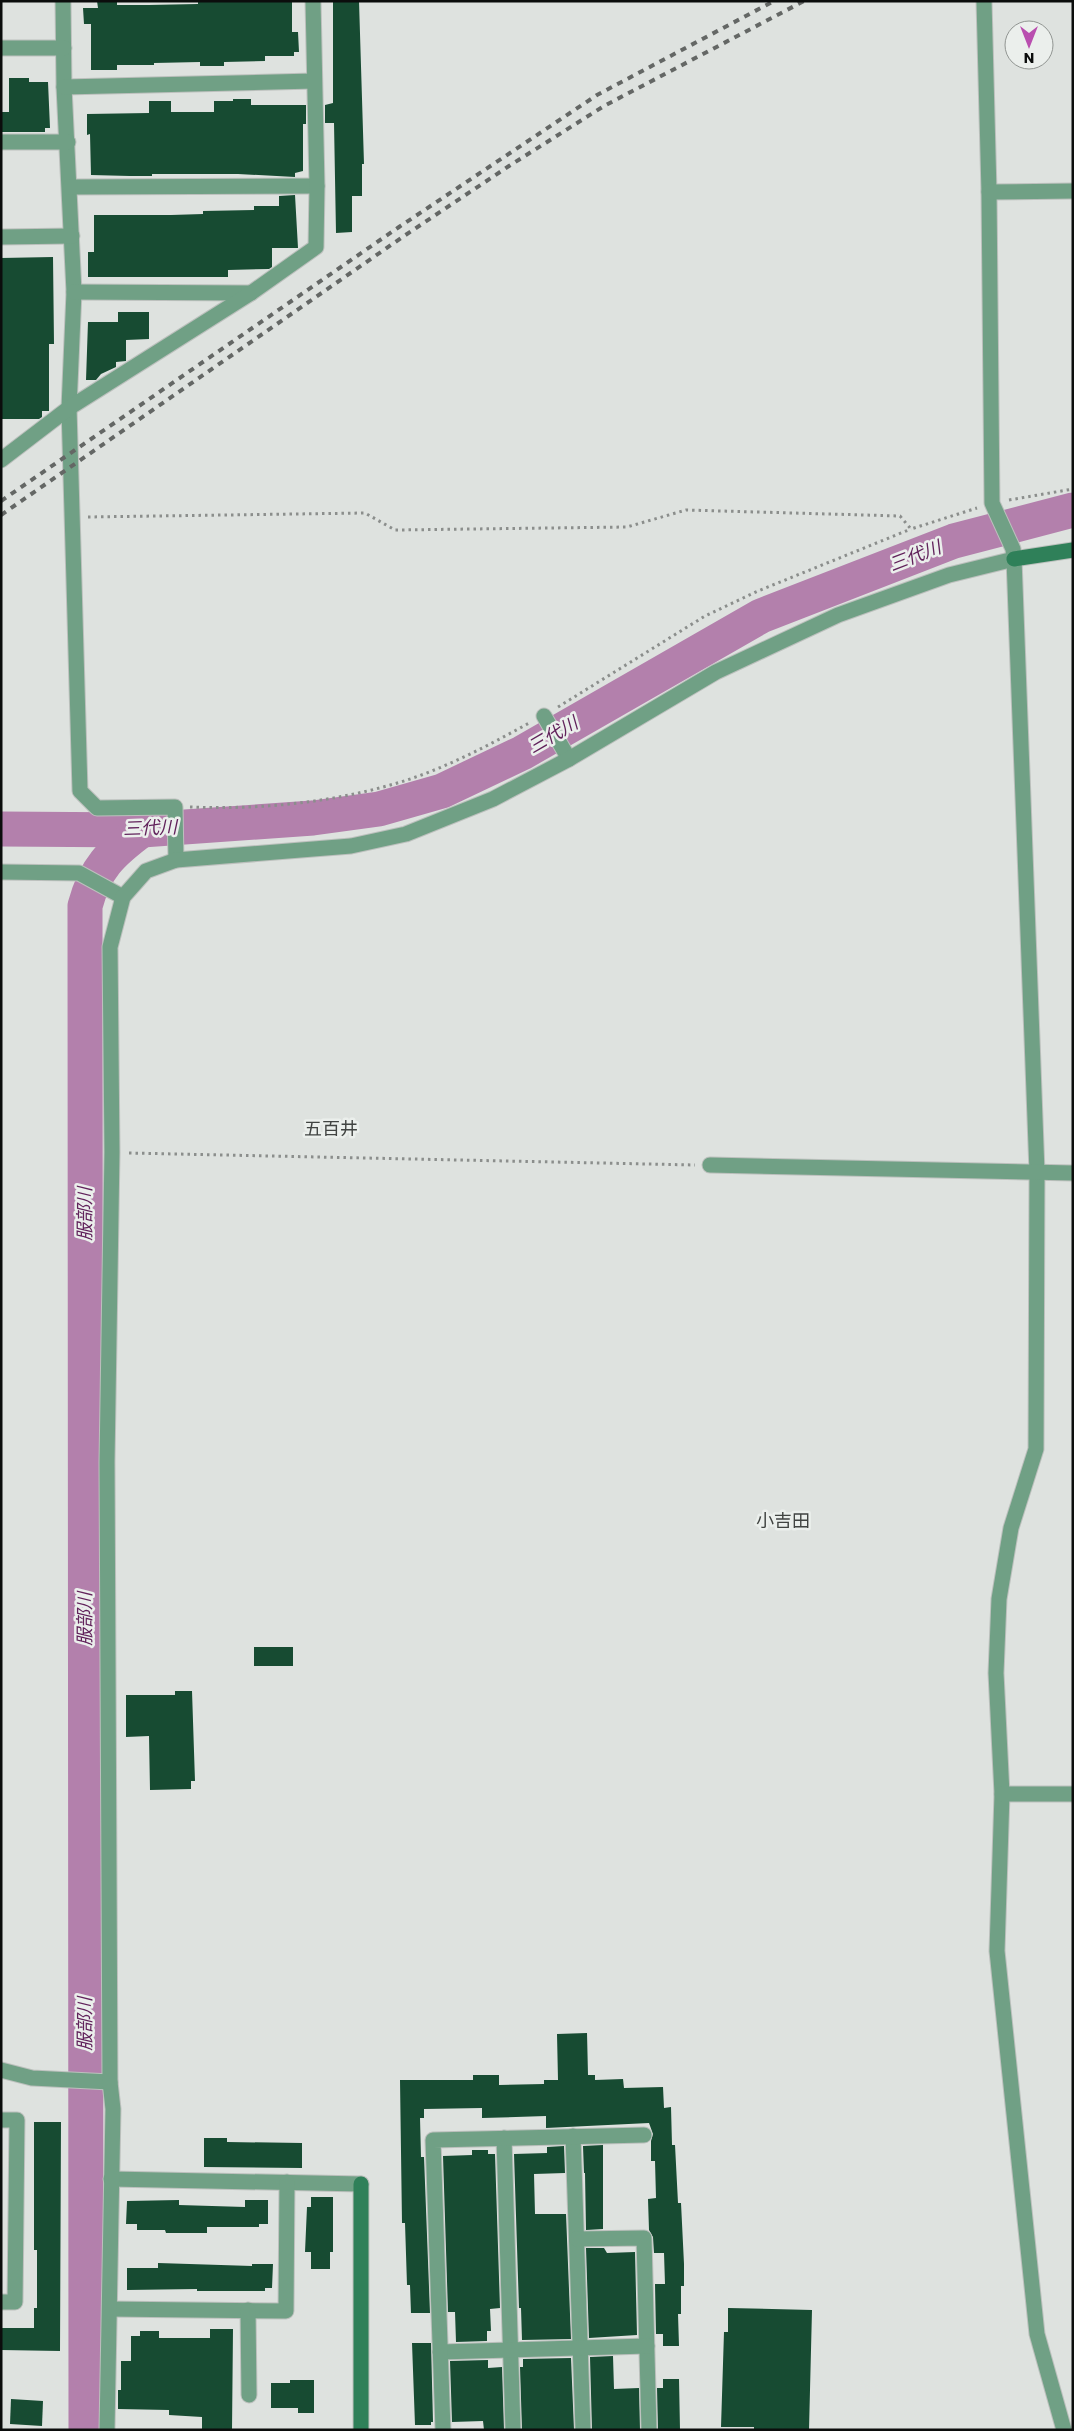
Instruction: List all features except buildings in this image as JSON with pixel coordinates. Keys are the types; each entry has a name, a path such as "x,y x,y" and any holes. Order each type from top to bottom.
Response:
{"street":[{"path":"63,1 64,87 74,292 69,408 72,452 71,517 80,791 97,808 175,810 176,857"},
{"path":"1,460 69,408 251,292 316,247 317,186 313,1"},
{"path":"984,1 994,507 1013,554 1037,1172 1036,1449 1011,1528 999,1599 996,1673 1002,1794 997,1951 1037,2334 1064,2430"},
{"path":"1,48 64,48"},
{"path":"64,87 314,81"},
{"path":"1,142 68,142"},
{"path":"70,187 317,186"},
{"path":"989,192 1073,192"},
{"path":"1,237 72,236"},
{"path":"74,292 251,292"},
{"path":"107,2430 113,2109 110,2082 107,1462 112,1152 110,947 118,895 146,871 176,857 351,846 406,834 493,799 716,672 838,615 1013,554 1073,550"},
{"path":"545,718 568,757"},
{"path":"1,872 79,873 118,895"},
{"path":"710,1165 1073,1173"},
{"path":"1002,1794 1073,1794"},
{"path":"1,2070 32,2078 110,2082"},
{"path":"1,2120 17,2120 16,2302 1,2302"},
{"path":"443,2430 433,2140 644,2135"},
{"path":"574,2136 583,2430"},
{"path":"504,2138 513,2430"},
{"path":"111,2179 361,2184 360,2430"},
{"path":"110,2309 286,2311 287,2182"},
{"path":"577,2239 644,2238 649,2430"},
{"path":"248,2310 249,2395"},
{"path":"440,2352 647,2346"}],"path":[{"path":"175,810 234,809 318,801 408,780 479,750 545,718 705,616 758,591 911,529 1073,489"},
{"path":"71,517 364,513 395,530 405,530 627,527 686,510 900,516 911,529"},
{"path":"112,1152 710,1165"}],"waterway":[{"name":"三代川","path":"1,829 142,830 313,818 379,809 442,791 522,753 761,616 954,541 1073,510"},
{"name":"服部川","path":"86,2430 85,906 99,871 121,846 142,830"}],"railway":[{"path":"1,501 399,227 597,95 774,1"},
{"path":"1,515 404,236 509,166 604,106 804,1"}],"district":[{"name":"五百井","path":"331,1129"},
{"name":"小吉田","path":"783,1521"}]}
